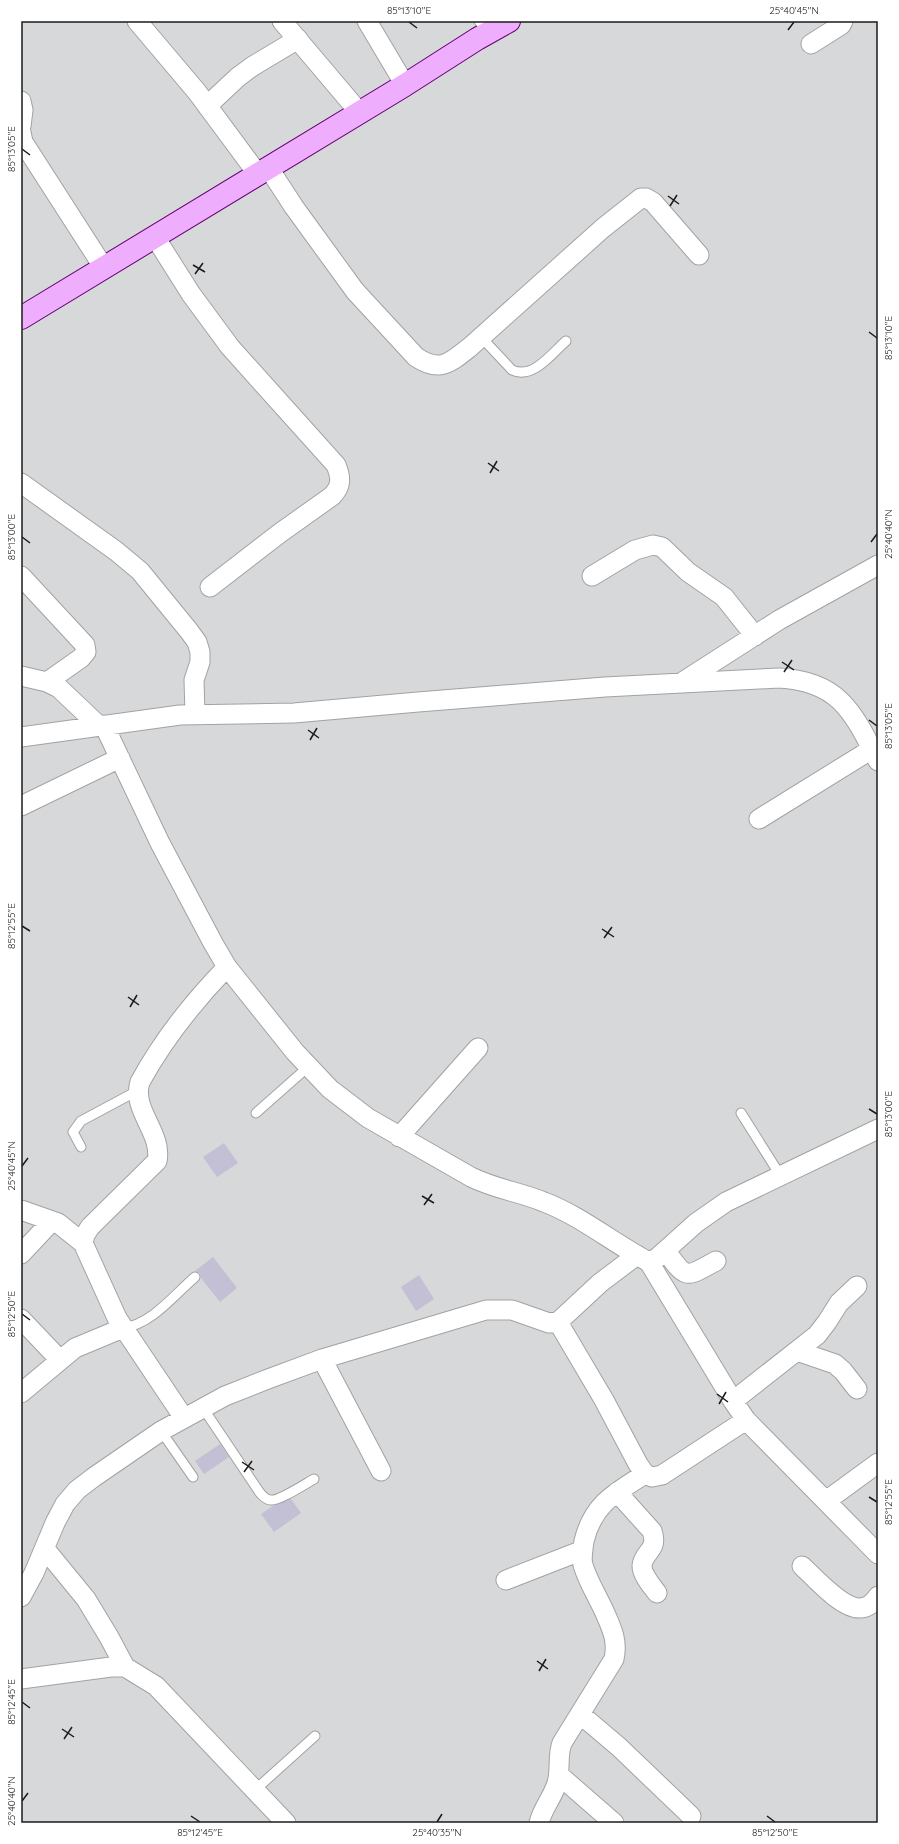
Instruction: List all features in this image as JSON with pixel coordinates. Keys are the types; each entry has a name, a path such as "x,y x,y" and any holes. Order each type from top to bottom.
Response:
{"main road":[{"path":"21,318 405,85 483,27 509,21"}],"street":[{"path":"137,21 207,106 294,207 355,291 416,357 427,364 438,366 447,364 481,337 603,228 640,198 646,198 653,202 699,255"},
{"path":"282,21 359,112"},
{"path":"367,21 405,85"},
{"path":"811,44 841,25 843,21"},
{"path":"207,106 238,77 298,39"},
{"path":"21,101 23,110 21,126"},
{"path":"21,132 24,142 104,268"},
{"path":"154,237 191,294 230,347 336,465 340,476 340,484 337,491 332,496 280,533 210,587"},
{"path":"21,483 116,551 140,571 189,631 197,642 200,652 200,662 194,680 196,714"},
{"path":"592,576 635,550 653,545 662,547 688,572 724,598 754,636"},
{"path":"683,682 754,636 822,595 878,565"},
{"path":"21,576 85,645 86,652 81,658 47,682"},
{"path":"21,676 47,682 59,688 101,725 120,758 163,850 227,967 308,1067 330,1089 346,1102 368,1118 399,1137 486,1185 545,1202 583,1222 643,1258 733,1402 746,1420 878,1554"},
{"path":"21,737 101,725 196,714 294,714 418,702 683,682 779,678 797,679 828,690 842,701 875,755 759,819"},
{"path":"21,806 120,758"},
{"path":"83,1243 85,1235 90,1227 157,1161 159,1153 157,1144 142,1108 137,1091 147,1070 182,1020 207,988 227,967"},
{"path":"399,1137 478,1048"},
{"path":"21,1597 45,1549 64,1504 77,1490 114,1463 161,1431 184,1418 225,1396 322,1359 486,1310 512,1310 549,1323 558,1322 600,1283 643,1258 658,1258 712,1211 740,1194 878,1128"},
{"path":"21,1210 52,1221 83,1243 123,1328 184,1418"},
{"path":"21,1254 52,1221"},
{"path":"666,1251 682,1272 687,1274 693,1274 716,1260"},
{"path":"733,1402 817,1335 828,1322 839,1303 857,1286"},
{"path":"21,1319 60,1360"},
{"path":"558,1322 645,1474 652,1477 662,1475 746,1420"},
{"path":"21,1393 60,1360 81,1345 123,1328"},
{"path":"797,1351 835,1364 843,1371 857,1389"},
{"path":"322,1359 381,1471"},
{"path":"826,1501 878,1462"},
{"path":"539,1823 557,1784 559,1775 559,1751 614,1659 616,1650 612,1629 587,1576 583,1563 582,1550 593,1516 601,1505 617,1492 645,1474"},
{"path":"617,1492 653,1535 653,1546 643,1560 642,1567 657,1594"},
{"path":"45,1549 86,1599 125,1667"},
{"path":"506,1580 582,1550"},
{"path":"802,1566 843,1603 853,1607 862,1609 869,1606 878,1596"},
{"path":"21,1679 111,1667 125,1667 146,1679 168,1698 286,1823"},
{"path":"580,1714 619,1747 691,1816"},
{"path":"559,1775 614,1823"}],"lane":[{"path":"481,337 512,370 518,373 536,368 566,341"},
{"path":"256,1112 308,1067"},
{"path":"81,1147 73,1132 81,1121 137,1091"},
{"path":"741,1113 780,1175"},
{"path":"123,1328 134,1327 145,1321 195,1277"},
{"path":"203,1408 260,1493 266,1499 272,1500 279,1498 314,1479"},
{"path":"161,1431 193,1477"},
{"path":"255,1790 315,1736"}],"shaded area":[{"path":"21,21 878,21 878,1823 21,1823"}],"building":[{"path":"224,1143 238,1163 217,1177 203,1157"},
{"path":"213,1257 237,1288 220,1302 201,1278 200,1273 195,1271"},
{"path":"419,1275 434,1299 416,1311 401,1287"},
{"path":"220,1444 229,1457 204,1474 195,1461"},
{"path":"291,1499 301,1513 274,1532 261,1514 273,1506"}]}
